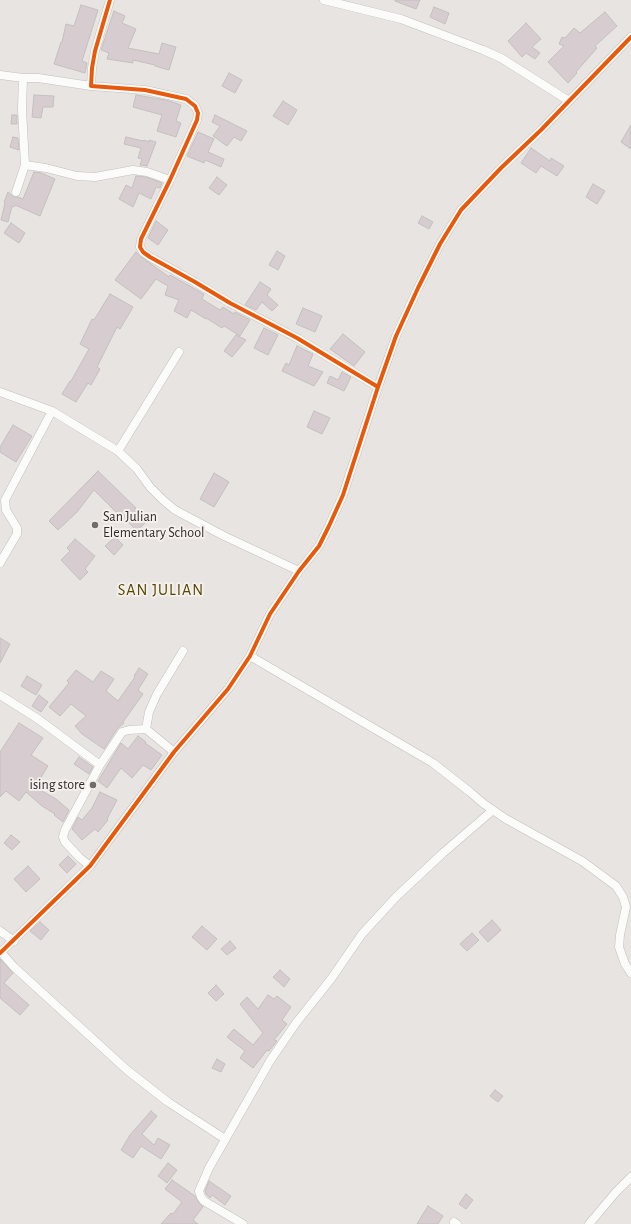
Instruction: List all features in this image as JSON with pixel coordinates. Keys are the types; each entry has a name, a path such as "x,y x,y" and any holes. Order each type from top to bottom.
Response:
{"street":[{"path":"91,86 95,51 110,0"},
{"path":"324,0 401,19 483,50 501,58 569,100"},
{"path":"225,1139 168,1102 127,1070 0,953 90,866 174,752 228,689 250,656 270,614 299,571 319,546 343,495 396,336 440,244 461,210 631,37"},
{"path":"0,75 22,78 38,78 91,86 145,90 186,99 195,106 198,113 198,120 141,239 140,247 143,252 230,303 297,338 378,387"},
{"path":"16,192 25,165 22,78"},
{"path":"25,165 46,168 77,176 95,177 133,170 147,172 170,180"},
{"path":"118,451 179,352"},
{"path":"0,392 52,411 118,451 138,469 150,487 175,510 224,536 299,571"},
{"path":"0,563 17,534 18,528 6,510 5,500 52,411"},
{"path":"146,729 149,712 157,694 184,651"},
{"path":"250,656 433,763 492,810 582,861 616,886 623,897 626,907 619,947 625,964 631,973"},
{"path":"0,695 38,719 100,764"},
{"path":"90,866 65,842 63,837 65,830 100,764 122,732 146,729 174,752"},
{"path":"242,1224 204,1201 199,1194 199,1191 209,1168 270,1061 296,1023 331,979 362,934 397,896 492,810"},
{"path":"0,931 14,941"},
{"path":"589,1224 631,1177"}],"building":[{"path":"395,0 420,0 416,9"},
{"path":"81,5 98,10 82,61 87,63 85,73 54,64 62,42 66,24 74,26"},
{"path":"434,7 449,13 445,24 430,17"},
{"path":"114,11 125,16 122,23 136,29 128,48 159,54 162,43 176,47 169,70 133,60 133,63 107,59 109,53 101,50"},
{"path":"605,12 617,26 595,46 597,48 568,83 548,62 564,46 559,44 562,37 565,38 574,28 580,33"},
{"path":"526,23 541,39 532,47 540,53 535,59 526,53 522,57 508,41"},
{"path":"229,73 242,80 235,93 222,86"},
{"path":"34,95 54,96 53,107 43,107 41,118 32,117"},
{"path":"136,95 166,100 181,105 176,121 181,123 176,137 157,131 162,115 133,107"},
{"path":"283,101 297,110 288,125 273,116"},
{"path":"12,115 17,115 17,124 11,124"},
{"path":"215,115 247,131 241,141 234,137 227,146 213,136 220,126 212,122"},
{"path":"631,125 631,149 621,142"},
{"path":"198,132 214,139 208,152 224,159 221,167 205,160 204,163 187,156"},
{"path":"13,137 18,138 19,150 10,147"},
{"path":"126,137 156,142 147,166 140,165 142,159 138,158 141,148 124,144"},
{"path":"531,148 550,161 551,158 564,166 557,176 541,166 536,173 521,163"},
{"path":"34,172 41,173 55,179 40,216 15,205 14,207 12,206 8,222 1,220 4,202 8,192 14,197 23,199"},
{"path":"136,176 146,177 162,183 160,188 156,187 151,199 139,193 133,207 119,199 126,185 132,188"},
{"path":"217,177 227,185 219,195 209,188"},
{"path":"593,184 605,191 597,204 586,197"},
{"path":"422,216 433,222 429,229 418,223"},
{"path":"156,221 168,230 158,245 148,238"},
{"path":"11,223 25,233 19,243 4,233"},
{"path":"277,251 285,256 278,270 269,265"},
{"path":"136,252 169,277 170,275 204,294 202,299 220,310 223,307 234,314 235,312 250,320 240,336 224,326 222,328 191,310 187,318 174,311 179,300 165,295 168,286 156,279 141,299 115,280"},
{"path":"260,282 271,289 267,295 278,305 272,311 262,302 256,310 245,305"},
{"path":"110,294 133,307 120,329 117,327 97,367 100,369 91,385 88,383 76,402 62,394 89,349 80,344 92,319 94,320"},
{"path":"303,308 322,316 315,332 296,324"},
{"path":"264,328 278,335 268,355 254,348"},
{"path":"343,334 365,352 354,366 330,349"},
{"path":"236,335 246,340 232,357 224,351"},
{"path":"297,346 313,354 308,366 323,372 314,386 282,371 286,363 289,365"},
{"path":"342,372 351,377 344,391 327,383 330,376 338,380"},
{"path":"314,411 330,418 322,434 307,427"},
{"path":"13,425 32,436 16,462 0,452 0,447"},
{"path":"98,471 136,508 134,510 146,522 137,531 94,490 77,512 58,530 49,521"},
{"path":"214,473 229,482 214,507 200,499"},
{"path":"115,537 123,545 114,555 105,546"},
{"path":"75,539 95,556 85,569 88,572 80,580 61,560 70,551 67,548"},
{"path":"0,638 10,644 0,663"},
{"path":"139,668 148,674 138,690 143,694 123,722 124,723 117,729 104,749 82,734 75,726 86,716 71,704 60,716 49,707 69,683 67,681 76,670 93,682 101,671 114,679 106,691 118,701 135,677 134,676"},
{"path":"27,676 42,685 36,695 21,686"},
{"path":"39,695 48,702 41,712 32,706"},
{"path":"19,723 43,738 31,755 48,766 35,787 56,799 69,810 63,822 26,792 19,801 6,791 0,797 0,752"},
{"path":"138,736 162,755 151,770 143,765 132,778 121,768 107,788 98,781 121,743 128,749"},
{"path":"79,757 93,767 89,774 74,764"},
{"path":"100,792 117,800 107,819 108,820 98,832 95,829 82,840 72,829 78,817 82,820 92,808"},
{"path":"11,835 20,842 12,850 4,843"},
{"path":"68,856 76,864 67,873 59,865"},
{"path":"28,866 40,879 26,892 14,879"},
{"path":"492,920 501,930 488,942 479,932"},
{"path":"40,922 49,930 41,940 30,931"},
{"path":"202,926 217,939 207,950 192,937"},
{"path":"472,933 479,940 467,951 460,944"},
{"path":"230,941 236,948 227,955 221,949"},
{"path":"0,959 13,973 4,983 29,1005 20,1015 0,998"},
{"path":"280,970 290,979 284,987 273,977"},
{"path":"216,985 224,994 216,1001 208,993"},
{"path":"268,995 274,999 277,996 291,1007 282,1020 287,1024 274,1040 277,1041 269,1051 267,1050 253,1068 240,1058 245,1051 227,1037 234,1029 253,1045 263,1033 240,1004 247,997 258,1009"},
{"path":"217,1059 225,1064 221,1072 212,1068"},
{"path":"495,1090 503,1096 498,1102 490,1096"},
{"path":"151,1111 157,1116 142,1134 154,1145 158,1138 170,1145 161,1159 141,1146 133,1158 121,1150 130,1135"},
{"path":"168,1163 177,1170 167,1183 158,1176"},
{"path":"172,1180 195,1196 203,1207 193,1220 198,1224 161,1224 171,1213 173,1214 182,1202 165,1189"},
{"path":"209,1181 231,1196 225,1205 212,1195 210,1198 206,1194 205,1191"},
{"path":"466,1194 473,1200 466,1209 459,1204"},
{"path":"428,1206 443,1216 438,1224 417,1224"}],"cycle path":[{"path":"110,0 95,51 91,86 145,90 186,99 195,106 198,113 197,120 170,180 141,239 140,247 143,252 230,303 297,338 378,387"},
{"path":"0,953 90,866 174,752 228,689 250,656 270,614 299,571 319,546 343,495 396,336 440,244 461,210 631,37"}],"place":[{"name":"San Julian Elementary School","path":"95,525"},
{"name":"ising store","path":"93,785"}],"district":[{"name":"SAN JULIAN","path":"161,590"}]}
